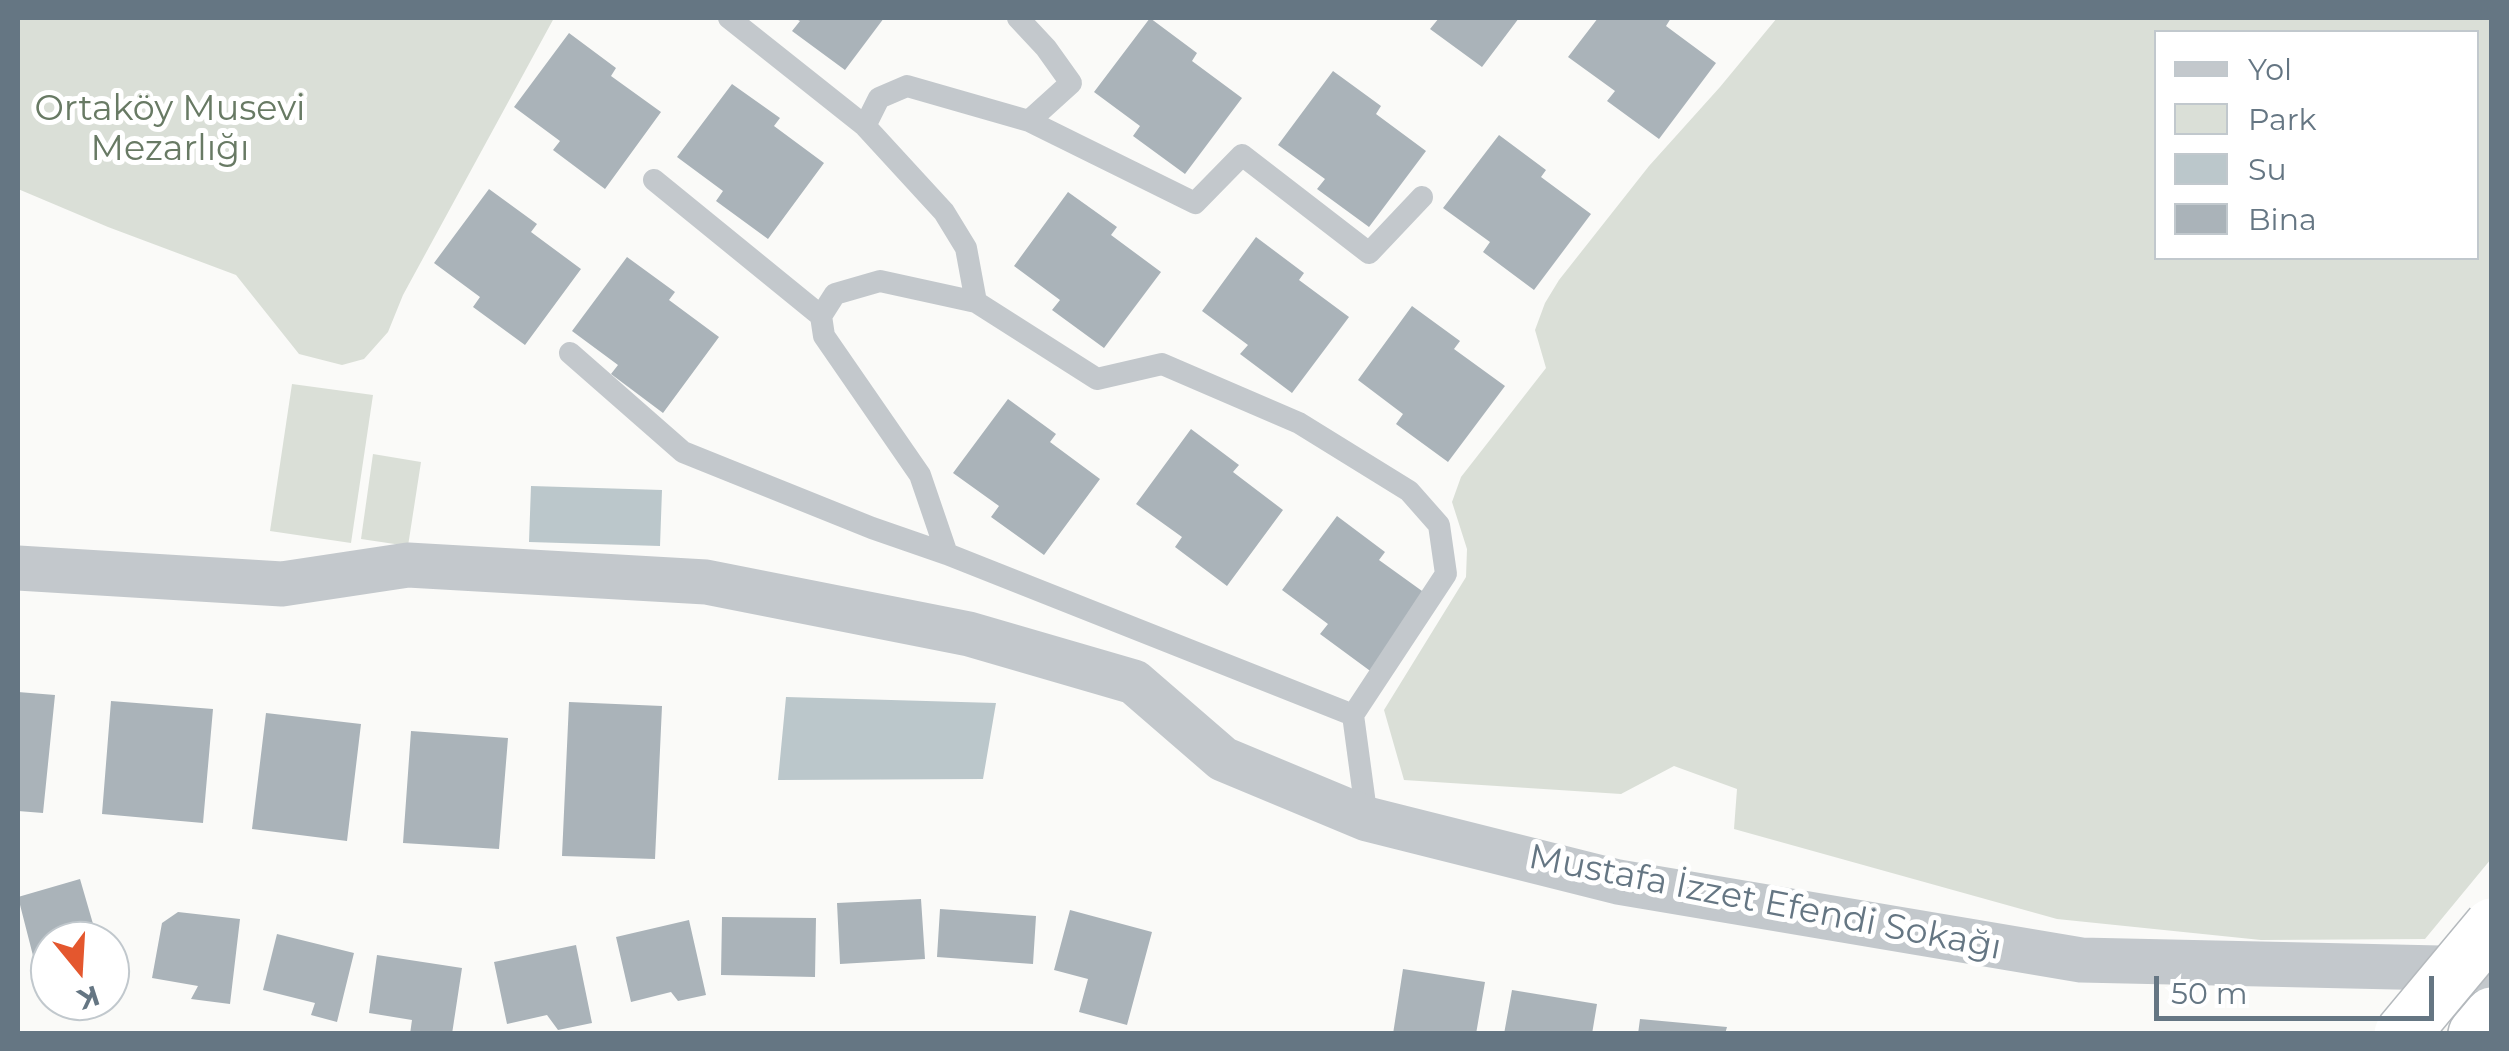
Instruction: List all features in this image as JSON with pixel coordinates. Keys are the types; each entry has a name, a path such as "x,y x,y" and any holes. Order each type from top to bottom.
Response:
{"highway":[{"path":"2402,1034 2492,926"},
{"path":"2476,1034 2492,1014"}],"street":[{"name":"Mustafa İzzet Efendi Sokağı","path":"18,568 282,584 408,564 706,582 969,634 1134,682 1223,759 1367,820 1618,882 2081,960 2492,969"}],"lane":[{"path":"729,18 865,126 944,212 966,248 976,302"},
{"path":"1018,18 1071,83 1029,121"},
{"path":"865,126 879,98 907,86 1029,121 1195,203 1242,155 1370,253 1422,197"},
{"path":"654,180 821,316"},
{"path":"947,554 920,475 824,336 821,316 835,294 880,281 976,302 1097,378 1162,364 1299,424 1408,491 1440,525 1446,574 1352,714 1367,820"},
{"path":"570,353 683,452 1352,714"}],"green space":[{"name":"Ortaköy Musevi Mezarlığı","path":"18,18 554,18 403,295 388,332 364,359 342,365 299,354 236,275 18,189"},
{"path":"1777,18 2491,18 2491,859 2425,939 2261,940 2057,919 1734,829 1737,789 1674,766 1621,794 1404,780 1384,710 1466,577 1467,549 1452,502 1461,477 1546,368 1535,330 1545,303 1649,166"},
{"path":"292,384 373,395 351,543 270,531"},
{"path":"373,454 421,462 408,546 361,539"}],"water":[{"path":"531,486 662,490 660,546 529,542"},
{"path":"786,697 996,703 983,779 778,780"}],"building":[{"path":"794,18 884,18 845,70 792,31 800,21"},
{"path":"1150,18 1197,53 1192,61 1242,98 1185,174 1133,136 1140,126 1094,92"},
{"path":"1439,18 1519,18 1482,67 1430,29"},
{"path":"1598,18 1671,18 1666,26 1716,63 1659,139 1607,101 1615,91 1568,57"},
{"path":"569,33 616,68 611,76 661,112 605,189 553,150 560,141 514,107"},
{"path":"1333,71 1381,106 1376,114 1426,151 1369,227 1317,189 1325,179 1278,145"},
{"path":"732,84 780,118 774,126 824,163 768,239 716,201 723,191 677,157"},
{"path":"1499,135 1546,170 1541,177 1591,214 1534,290 1483,252 1490,242 1443,208"},
{"path":"489,189 537,224 531,232 581,269 525,345 473,307 480,297 434,263"},
{"path":"1068,192 1117,227 1111,235 1161,272 1104,348 1052,310 1060,300 1014,266"},
{"path":"1256,237 1304,273 1299,280 1349,317 1292,393 1240,354 1248,345 1202,311"},
{"path":"627,257 675,292 669,300 719,337 663,413 611,374 618,365 572,331"},
{"path":"1412,306 1460,341 1454,349 1505,386 1448,462 1396,424 1403,414 1358,380"},
{"path":"1008,399 1056,434 1050,442 1100,479 1044,555 991,517 999,506 953,473"},
{"path":"1191,429 1239,465 1233,472 1283,510 1227,586 1175,547 1182,537 1136,504"},
{"path":"1337,516 1385,552 1379,560 1429,596 1373,673 1320,634 1328,624 1282,590"},
{"path":"18,692 55,695 43,813 18,811"},
{"path":"111,701 213,709 203,823 102,814"},
{"path":"569,702 662,706 655,859 562,856"},
{"path":"266,713 361,724 347,841 252,829"},
{"path":"411,731 508,738 499,849 403,843"},
{"path":"80,879 92,921 30,921 30,944 18,897"},
{"path":"921,899 925,959 840,964 837,903"},
{"path":"940,909 1036,916 1033,964 937,957"},
{"path":"1070,910 1152,932 1127,1025 1079,1012 1088,979 1054,970"},
{"path":"178,912 240,919 230,1004 191,999 198,986 152,978 162,923"},
{"path":"722,917 816,918 815,977 721,975"},
{"path":"689,920 706,995 678,1001 671,992 631,1002 616,937"},
{"path":"277,934 354,953 337,1022 311,1015 315,1003 263,990"},
{"path":"576,945 592,1023 558,1030 547,1015 507,1024 494,962"},
{"path":"377,955 462,968 452,1034 410,1034 412,1020 369,1013"},
{"path":"1403,969 1485,982 1476,1034 1393,1034"},
{"path":"1512,990 1597,1004 1592,1034 1504,1034"},
{"path":"1640,1019 1727,1027 1725,1034 1638,1034"}]}
